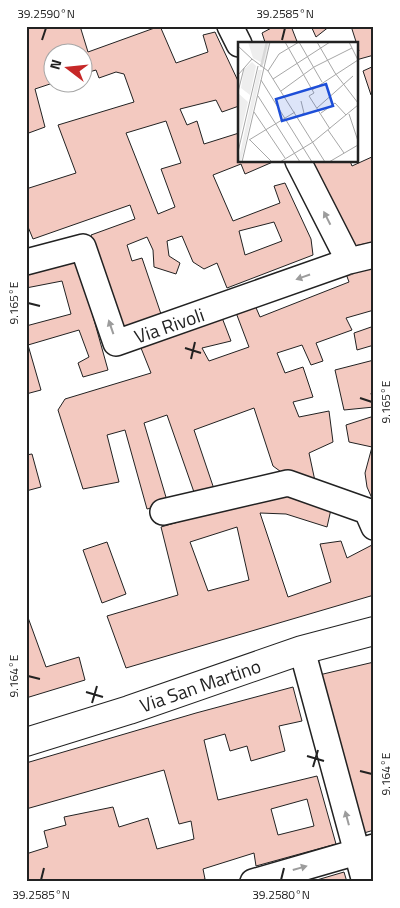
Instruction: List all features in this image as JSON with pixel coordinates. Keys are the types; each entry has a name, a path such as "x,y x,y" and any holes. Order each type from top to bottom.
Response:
{"street":[{"path":"230,26 238,42"},
{"path":"299,162 349,261"},
{"name":"Via Rivoli","path":"27,261 83,248 116,343 349,261 374,255"},
{"path":"163,512 288,483 367,511 374,527"},
{"name":"Via San Martino","path":"26,742 129,710 302,650 374,631"},
{"path":"302,650 365,850 365,882"},
{"path":"253,882 365,850"}],"building":[{"path":"26,26 80,26 85,42 42,42 42,87 35,89 45,127 26,134"},
{"path":"160,26 176,63 208,52 203,35 215,32 238,81 238,106 222,112 216,100 180,109 187,125 197,121 204,144 238,133 238,162 273,162 245,174 241,164 213,175 233,221 280,203 274,186 285,183 311,239 313,255 227,288 217,263 204,269 193,262 182,236 167,241 169,256 180,263 176,274 154,267 153,250 147,237 127,245 132,261 142,258 161,314 121,330 91,235 135,219 130,205 33,239 26,222 26,189 76,173 58,125 134,102 124,74 116,72 99,78 96,70 92,71 92,51","holes":["166,121 181,163 161,169 175,207 158,214 126,133","274,222 282,241 245,255 239,231"]},
{"path":"275,26 291,26 297,42 265,42 262,33"},
{"path":"311,26 330,26 316,37"},
{"path":"351,26 374,26 374,55 358,59 359,51 358,42 356,42"},
{"path":"374,66 374,94 371,95 363,71"},
{"path":"374,156 374,242 344,248 302,162 350,162 352,166"},
{"path":"77,259 108,370 83,377 78,363 89,357 79,330 28,345 41,390 26,394 26,326 71,314 62,281 26,288 26,271"},
{"path":"371,264 374,271 374,310 346,318 352,330 316,343 323,361 311,365 302,345 277,353 285,373 303,367 313,397 293,402 299,417 329,411 333,442 309,453 315,481 288,477 273,466 254,408 194,430 214,489 195,495 167,415 144,423 168,504 147,509 125,430 107,435 119,482 83,489 58,410 65,399 151,373 139,343 221,315 231,341 202,348 209,361 249,347 235,310 254,303 260,317 349,282 345,271"},
{"path":"374,326 374,345 357,350 354,333"},
{"path":"374,360 374,392 371,393 374,407 344,410 335,370"},
{"path":"374,416 374,503 367,487 365,473 372,447 349,442 346,425"},
{"path":"32,454 41,487 26,491 26,455"},
{"path":"277,493 332,505 327,527 286,514 260,513 288,597 331,582 320,544 341,541 347,558 372,545 374,550 374,595 126,668 107,616 178,595 161,527","holes":["237,527 249,580 208,591 190,542"]},
{"path":"107,542 126,594 102,603 83,550"},
{"path":"26,612 46,667 79,657 85,680 26,698"},
{"path":"374,662 374,830 364,833 319,675"},
{"path":"293,687 302,721 279,726 285,751 251,761 247,746 230,751 225,734 204,740 218,800 317,776 336,844 256,866 254,853 203,869 205,879 195,882 26,882 26,854 48,847 44,831 66,825 64,817 113,807 119,827 148,818 157,849 194,839 191,821 179,824 164,770 26,809 26,763 196,713","holes":["307,799 314,826 278,835 271,809"]},
{"path":"344,872 347,882 310,882"}]}
